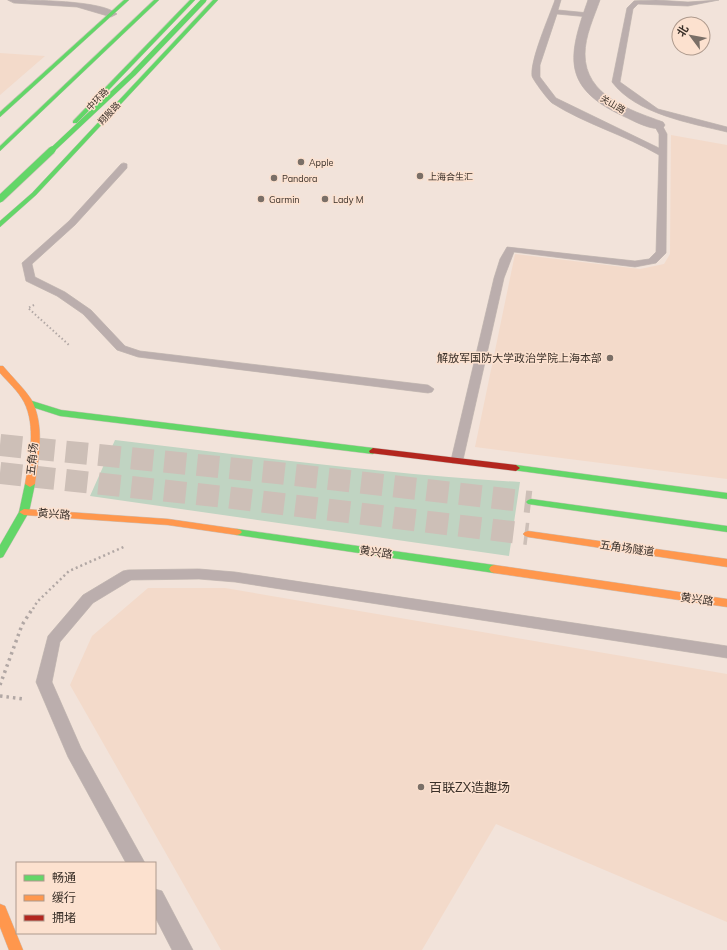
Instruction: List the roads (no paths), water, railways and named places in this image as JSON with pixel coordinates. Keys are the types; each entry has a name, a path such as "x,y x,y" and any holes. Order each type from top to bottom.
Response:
{"main road":[{"path":"0,115 127,0"},
{"path":"47,85 137,0"},
{"path":"0,149 157,0"},
{"name":"中环路","path":"0,199 193,0"},
{"name":"翔殷路","path":"0,213 98,103 198,0"},
{"path":"0,199 133,74 204,0"},
{"name":"翔殷路","path":"0,225 34,194 216,0"},
{"path":"0,139 16,121"},
{"name":"五角场","path":"0,368 29,403 35,429 34,464 24,512 0,554"},
{"path":"29,403 60,413 457,460 727,496"},
{"path":"531,502 727,529"},
{"name":"黄兴路","path":"24,512 168,522 727,603"},
{"name":"五角场隧道","path":"528,534 727,563"},
{"path":"0,911 16,950"}],"street":[{"path":"14,0 84,5 104,10 110,14"},
{"path":"84,5 115,0"},
{"name":"关山路","path":"594,0 579,54 580,74 594,93 613,106 658,125"}],"lane":[{"path":"558,0 536,66 536,77 542,88 552,100 643,142 663,154"},
{"path":"716,0 688,4 641,1 633,4 630,8 616,82 620,87 655,111 727,130"},
{"path":"554,12 589,15"},
{"path":"457,460 499,278 505,259 511,249 635,264 652,261 661,253 663,134 658,125"},
{"path":"124,166 72,223 26,263 30,279 60,294 87,312 121,348 138,354 152,356 428,390"},
{"path":"135,862 74,752 44,682 53,640 88,599 128,575 199,574 235,577 727,652"},
{"path":"156,900 183,950"}],"tunnel":[{"path":"0,445 278,473 531,502"},
{"path":"0,473 225,497 528,534"}],"place":[{"name":"Apple","path":"301,162"},
{"name":"上海合生汇","path":"420,176"},
{"name":"Pandora","path":"274,178"},
{"name":"Garmin","path":"261,199"},
{"name":"Lady M","path":"325,199"},
{"name":"解放军国防大学政治学院上海本部","path":"610,358"},
{"name":"百联ZX造趣场","path":"421,787"}]}
